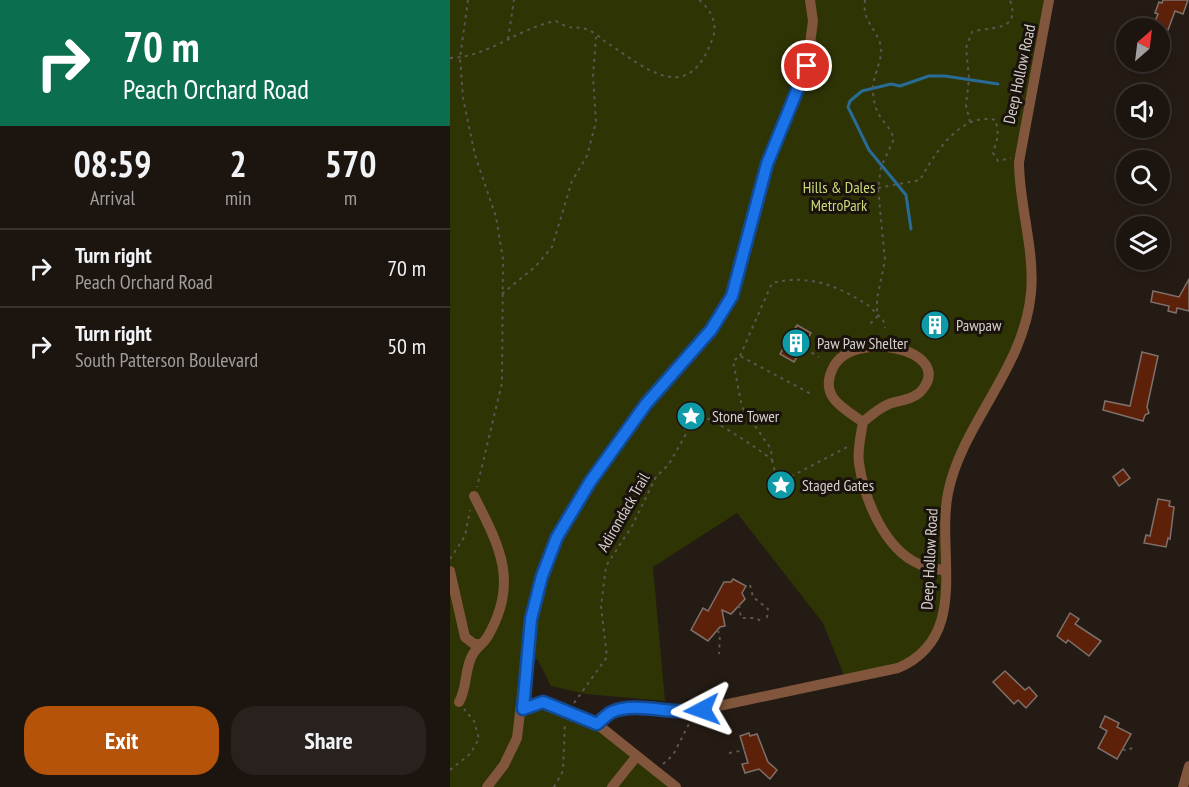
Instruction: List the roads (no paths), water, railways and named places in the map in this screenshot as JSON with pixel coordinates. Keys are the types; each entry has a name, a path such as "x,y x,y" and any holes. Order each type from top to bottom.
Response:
{"street":[{"path":"487,787 504,765 514,746 523,709 531,619 542,576 557,537 590,482 653,395 711,330 732,296 761,183 807,66 813,21 810,0"},
{"name":"Deep Hollow Road","path":"597,724 612,712 627,709 695,711 857,678 911,663 923,654 936,634 945,601 945,514 952,475 1015,352 1031,293 1031,272 1019,188 1019,156 1026,112 1039,63 1049,0"},
{"path":"874,347 902,349 918,355 926,364 929,373 921,392 913,398 888,404 862,422 835,403 830,394 830,375 841,355 852,349 874,347"},
{"path":"862,422 859,461 862,476 874,511 888,536 902,554 919,564 946,571"},
{"path":"459,702 464,692 469,662 487,638 506,589 500,553 474,496"},
{"path":"450,571 465,636 474,644 481,644"},
{"path":"523,709 543,702 570,711 597,724 676,787"},
{"path":"612,787 636,757"},
{"path":"1183,787 1189,766"}],"waterway":[{"path":"911,229 906,195 869,150 848,107 850,101 862,91 891,84 900,86 929,76 945,76 998,84"}],"place":[{"name":"Pawpaw","path":"935,325"},
{"name":"Paw Paw Shelter","path":"796,343"},
{"name":"Stone Tower","path":"691,416"},
{"name":"Staged Gates","path":"781,485"}],"park label":[{"name":"Hills & Dales MetroPark","path":"839,196"}]}
